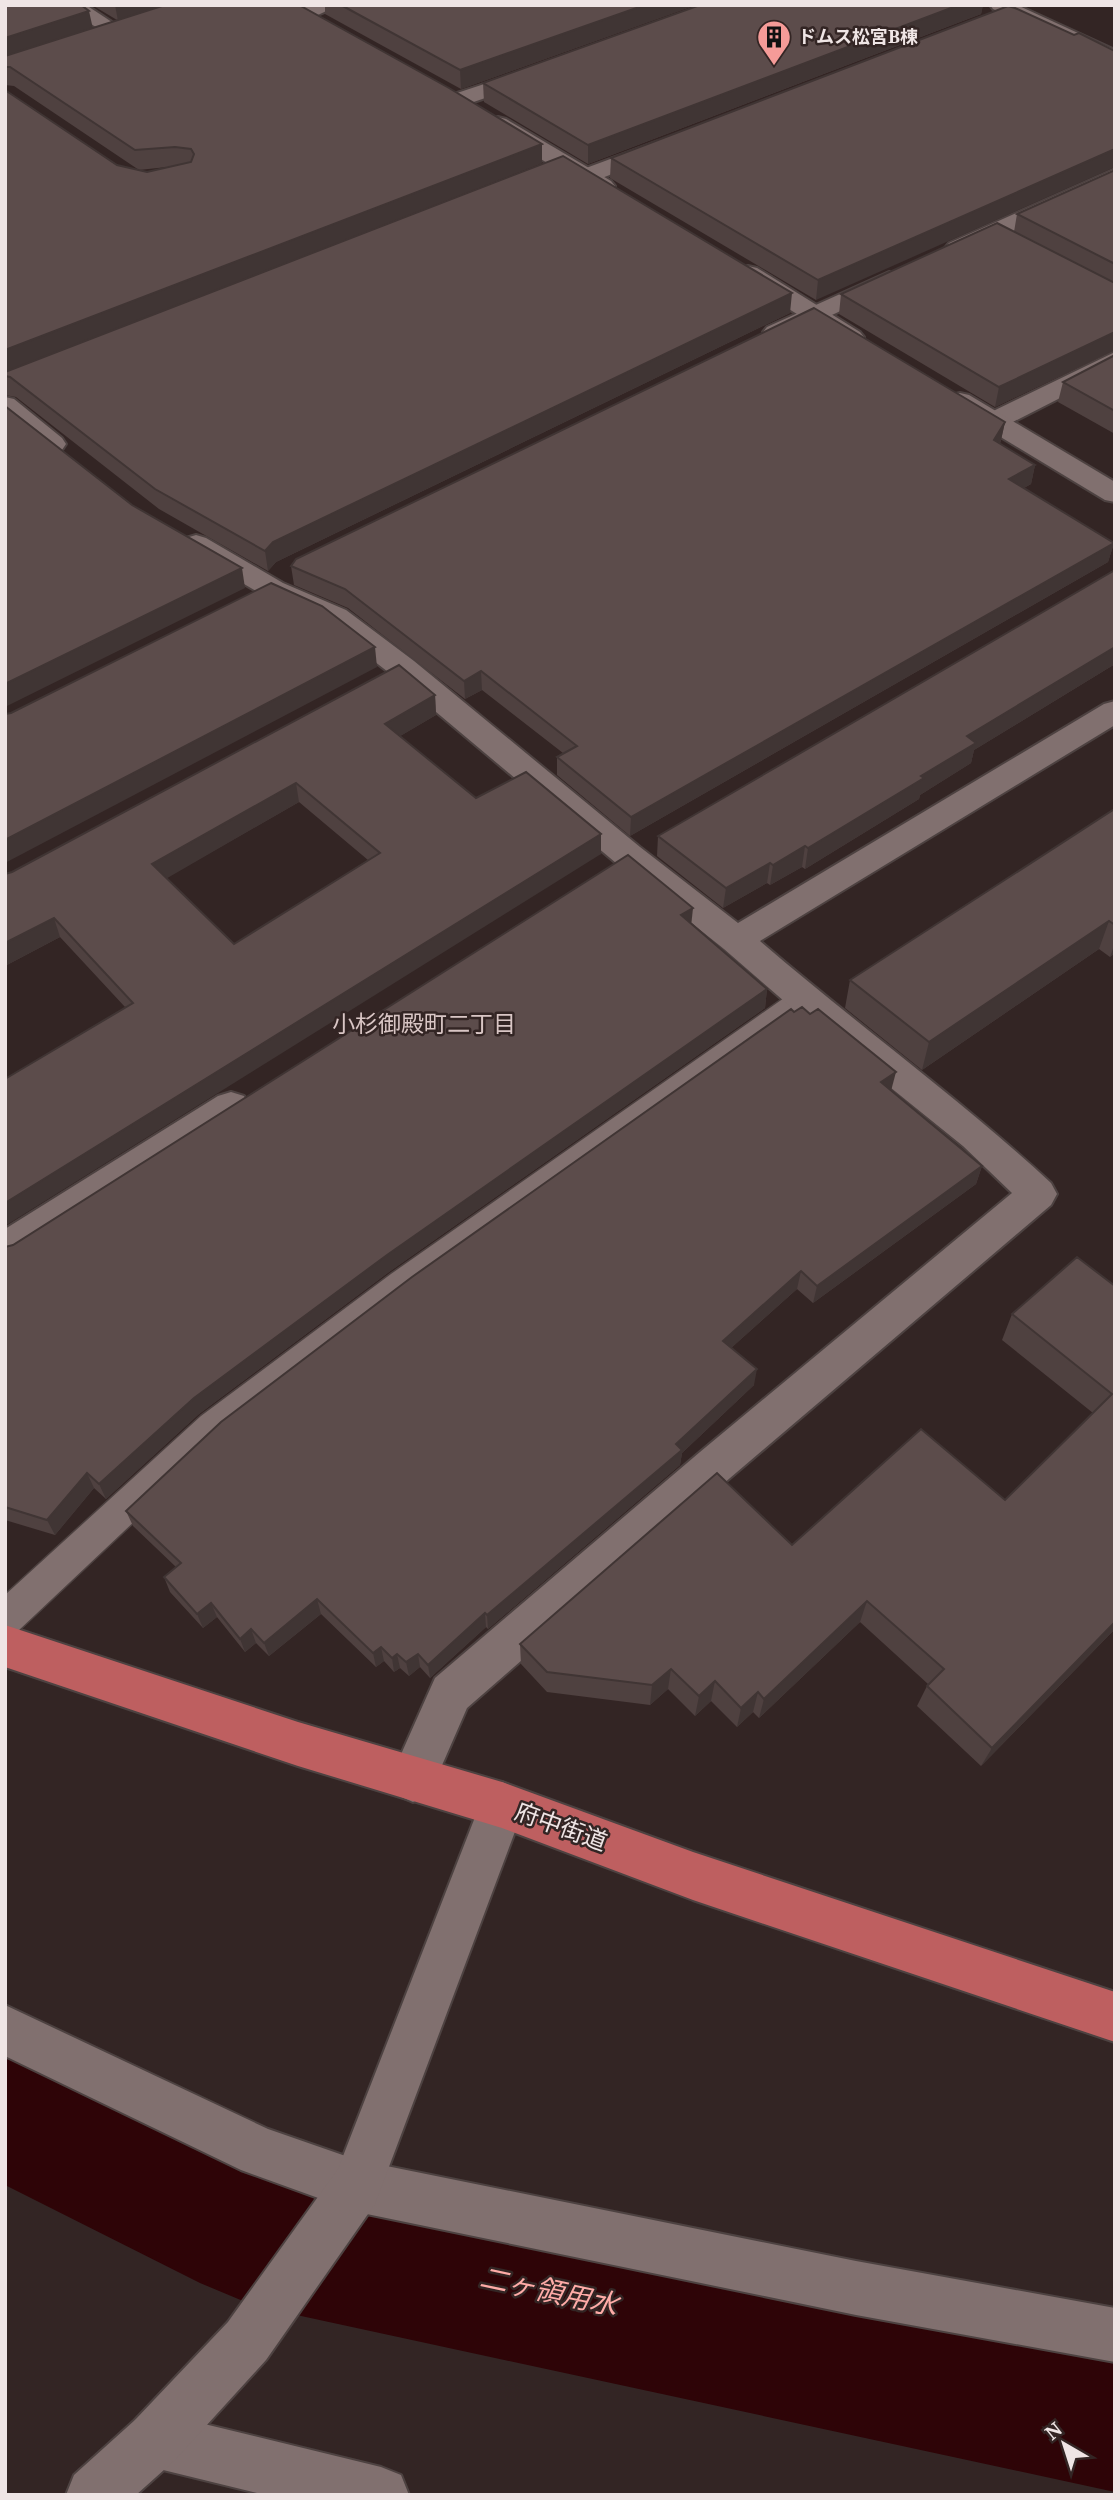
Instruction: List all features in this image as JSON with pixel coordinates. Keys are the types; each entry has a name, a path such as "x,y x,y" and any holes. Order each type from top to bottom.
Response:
{"highway":[{"name":"府中街道","path":"5,1646 298,1744 502,1805 693,1876 1115,2017"}],"street":[{"path":"71,5 117,32"},
{"path":"304,8 334,30"},
{"path":"1001,13 1115,58"},
{"path":"92,40 141,24"},
{"path":"549,68 450,94 622,198"},
{"path":"586,176 678,141"},
{"path":"540,174 565,164"},
{"path":"942,255 1115,176"},
{"path":"729,262 873,349"},
{"path":"751,344 916,267"},
{"path":"994,421 1115,360"},
{"path":"942,390 1115,494"},
{"path":"5,405 81,466"},
{"path":"171,530 270,587 336,617 391,674 640,848 736,940 804,999 976,1136 1038,1194 715,1465 452,1693 413,1779"},
{"path":"736,940 1115,711"},
{"path":"596,875 640,848"},
{"path":"5,1249 264,1086"},
{"path":"94,2495 155,2440 258,2326 357,2186 502,1805"},
{"path":"5,2030 259,2152 357,2186 842,2285 1115,2335"},
{"path":"155,2440 381,2495"}],"lane":[{"path":"992,232 1017,245"},
{"path":"5,1619 213,1426 402,1283 804,999"}],"building":[{"path":"5,5 81,5 89,11 5,38"},
{"path":"165,5 299,5 449,88 542,144 5,350 5,90 117,165 147,172 191,162 194,154 191,149 175,147 135,150 10,67 5,67 5,56"},
{"path":"341,5 645,5 460,70"},
{"path":"700,5 959,5 588,145 483,83"},
{"path":"1008,6 1074,35 1079,33 1115,51 1115,149 818,280 611,158"},
{"path":"563,156 792,293 273,542 265,551 155,489 10,377 5,376 5,372"},
{"path":"1115,170 1115,264 1017,214"},
{"path":"997,223 1115,283 1115,332 999,387 841,294"},
{"path":"814,308 1005,422 994,440 1035,465 1009,479 1114,543 631,817 557,757 577,746 481,671 464,681 345,589 291,566 296,559"},
{"path":"1115,355 1115,411 1063,382"},
{"path":"5,406 132,505 242,568 5,684"},
{"path":"1115,570 1115,647 967,736 976,743 921,776 924,778 808,848 805,846 773,865 770,863 726,888 658,836"},
{"path":"271,583 322,606 375,647 5,840 5,714"},
{"path":"399,665 435,695 385,724 476,798 526,772 601,834 5,1203 5,1079 133,1003 54,918 5,943 5,874","holes":["296,783 380,853 234,944 152,864"]},
{"path":"1113,810 1115,925 1109,921 929,1042 850,980"},
{"path":"628,855 693,908 681,915 767,989 387,1255 194,1398 99,1484 87,1473 47,1520 5,1507 5,1247 13,1245"},
{"path":"802,1007 810,1014 818,1009 896,1072 881,1082 982,1166 817,1286 801,1271 723,1341 757,1369 676,1444 682,1450 487,1615 485,1613 428,1665 418,1654 406,1662 397,1654 392,1658 381,1647 373,1653 317,1599 264,1643 251,1629 240,1639 211,1603 197,1614 164,1577 181,1563 126,1511 221,1422 412,1277 791,1009 794,1012"},
{"path":"1077,1257 1115,1286 1115,1622 992,1748 927,1686 944,1669 867,1601 764,1699 758,1692 741,1708 715,1681 699,1696 671,1669 652,1685 547,1672 520,1644 717,1473 792,1545 921,1429 1005,1500 1112,1394 1012,1314"}],"waterway":[{"name":"二ヶ領用水","path":"5,2105 255,2228 1115,2410"}],"place":[{"name":"ドムス松宮B棟","path":"774,67"}],"district":[{"name":"小杉御殿町二丁目","path":"424,1024"}]}
